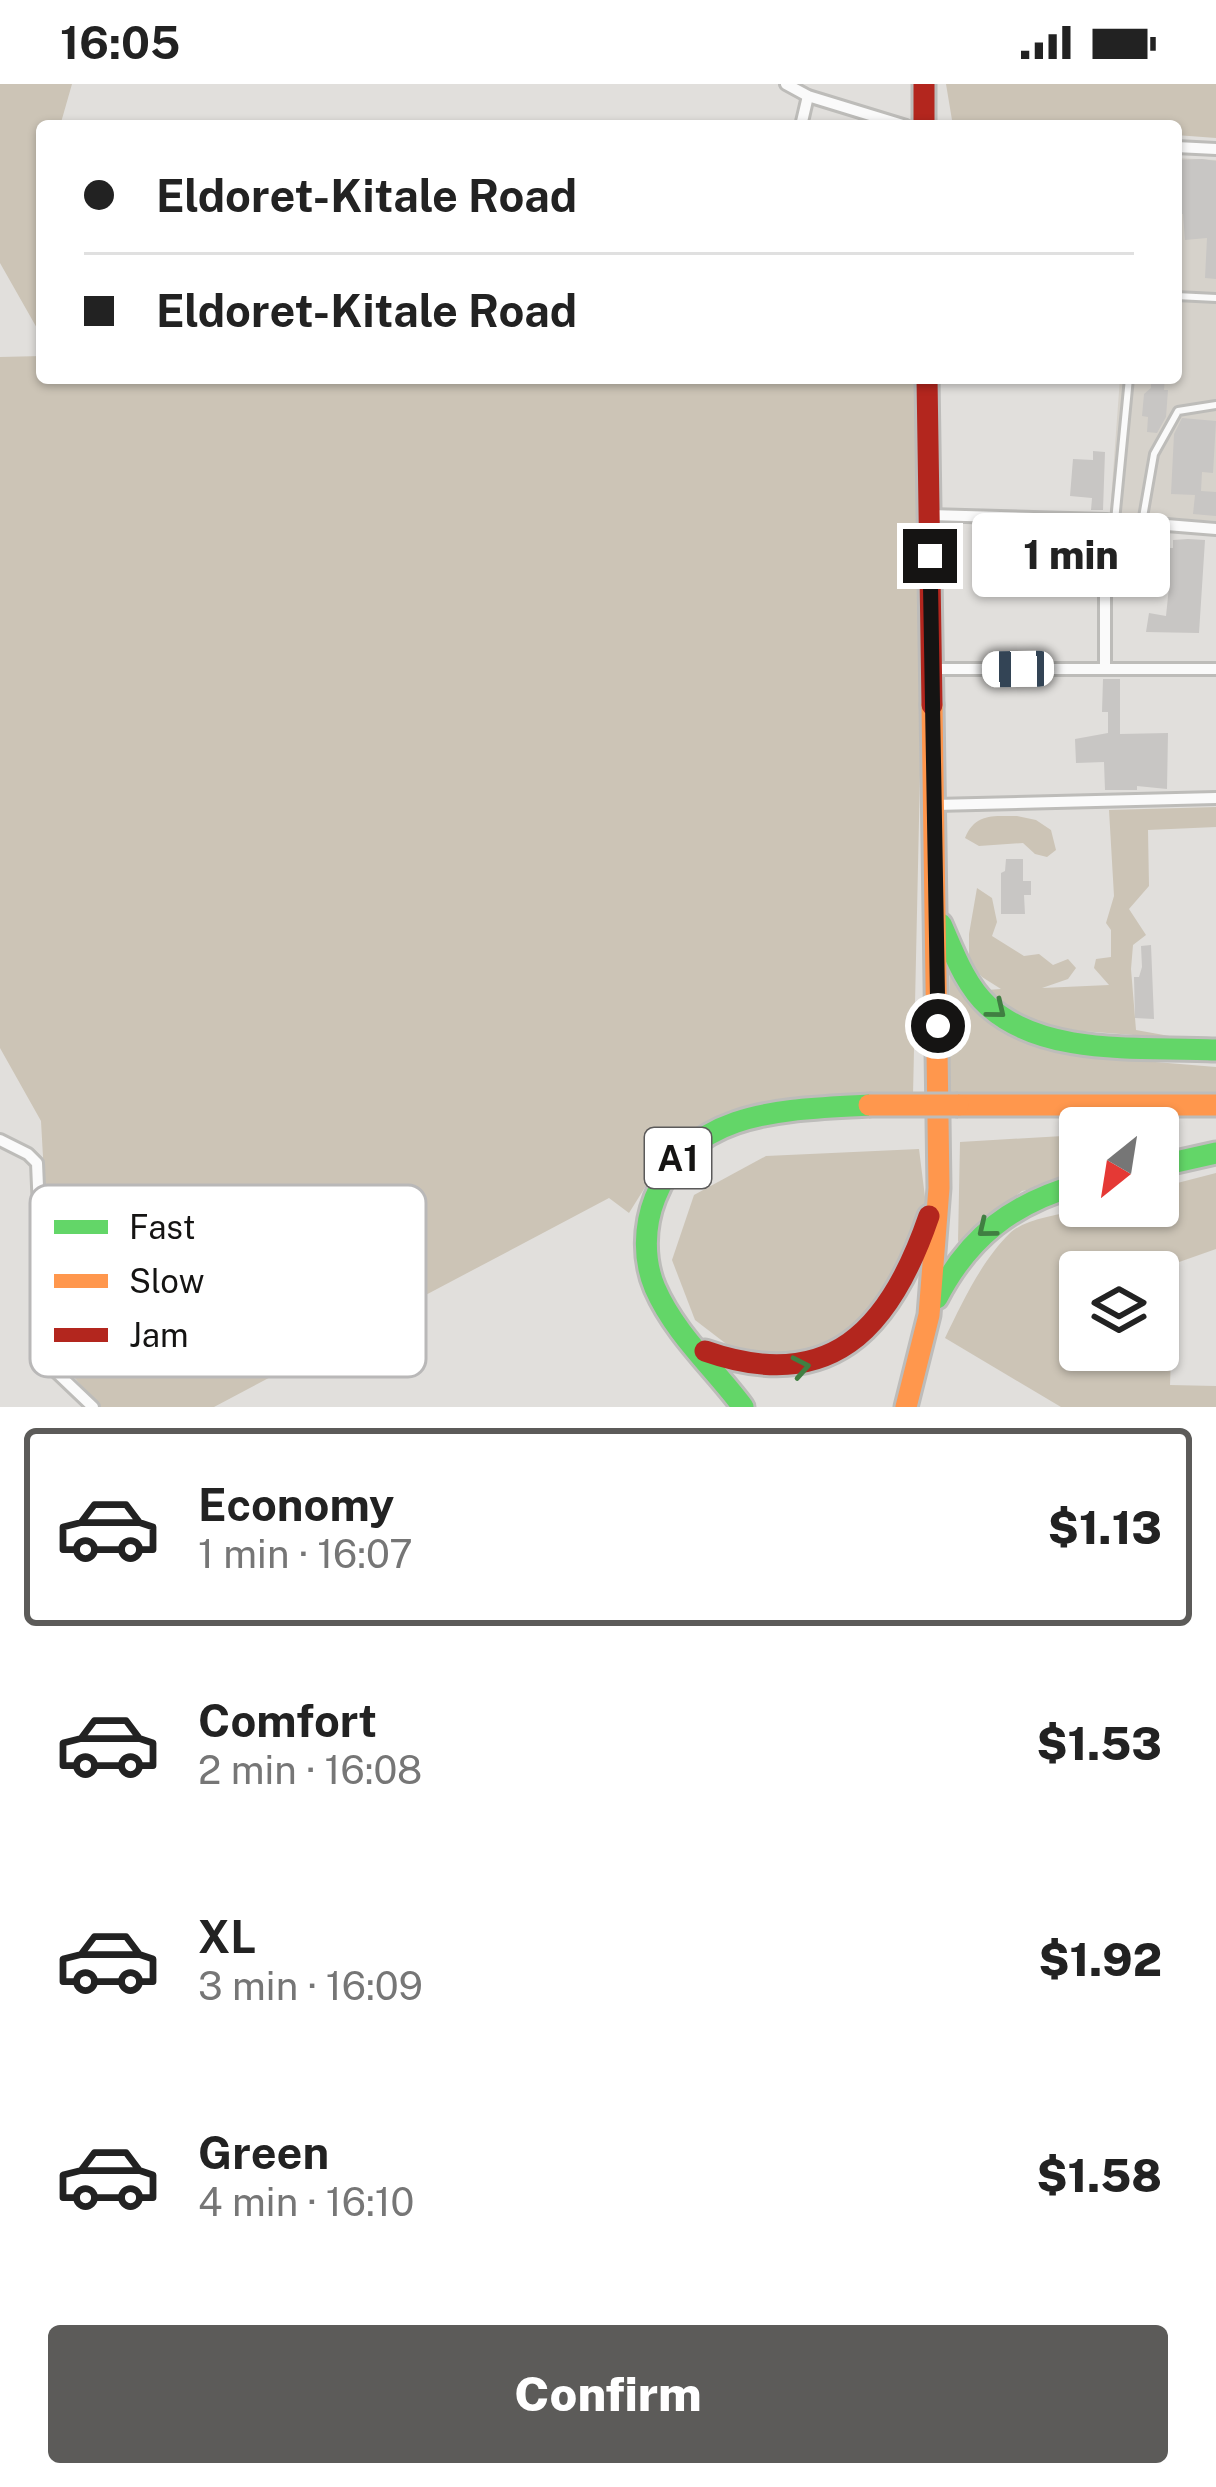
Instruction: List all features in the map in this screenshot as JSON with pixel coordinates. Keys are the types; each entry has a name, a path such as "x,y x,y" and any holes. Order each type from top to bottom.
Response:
{"highway":[{"path":"924,84 924,120"},
{"path":"906,1407 929,1316 937,1256 940,1156 927,384"},
{"path":"936,912 956,957 987,1005 1017,1025 1053,1038 1216,1050"},
{"name":"A1","path":"743,1407 672,1319 653,1285 646,1252 655,1192 696,1140 727,1123 763,1114 869,1105 1216,1105"},
{"path":"1179,1161 1216,1153"},
{"path":"691,1342 735,1366 776,1372 828,1361 858,1341 877,1323 911,1270 932,1204 940,1156"},
{"path":"929,1316 947,1275 973,1238 1010,1210 1059,1192"}],"street":[{"path":"786,84 808,96 886,120"},
{"path":"802,120 808,96"},
{"path":"1182,147 1216,149"},
{"path":"930,515 1110,520 1216,529"},
{"path":"1105,668 1110,520"},
{"path":"932,670 1216,669"},
{"path":"935,805 1216,798"},
{"path":"0,1140 37,1163 38,1185"},
{"path":"61,1377 93,1407"}],"lane":[{"path":"1182,296 1216,298"},
{"path":"1110,520 1128,384"},
{"path":"1142,523 1154,454 1178,411 1216,405"}],"shaded area":[{"path":"0,84 72,84 62,120 36,120 36,326 0,263"},
{"path":"946,84 1216,84 1216,138 1182,135 1182,120 952,120"},
{"path":"1182,158 1216,160 1216,521 1110,514 1120,384 1182,384"},
{"path":"36,356 36,384 916,384 920,774 913,1096 739,1108 674,1141 629,1213 609,1198 426,1295 426,1185 45,1185 41,1121 0,1048 0,357"},
{"path":"1216,807 1216,827 1148,830 1149,886 1129,909 1146,935 1133,945 1136,1030 1186,1039 1068,1030 1025,1020 987,990 1001,989 969,962 977,888 992,898 997,922 992,936 1024,956 1039,954 1053,965 1068,959 1076,968 1068,979 1042,988 1109,985 1094,968 1096,959 1111,957 1111,930 1106,923 1114,896 1109,810"},
{"path":"1017,816 1051,830 1056,850 1047,857 1023,843 979,846 965,838 980,820"},
{"path":"950,971 997,1026 1107,1058 1216,1067 1216,1101 949,1094"},
{"path":"1059,1136 1059,1183 1022,1191 958,1242 960,1142"},
{"path":"919,1149 926,1205 901,1273 875,1310 833,1345 792,1361 742,1356 695,1320 672,1260 694,1195 766,1156"},
{"path":"1216,1173 1216,1249 1179,1262 1179,1251 1059,1251 1059,1371 1170,1371 1170,1385 1216,1386 1216,1407 1061,1407 945,1338 1000,1244 1022,1225 1059,1214 1059,1227 1179,1227 1179,1183"},
{"path":"74,1377 271,1377 214,1407 100,1407"}],"building":[{"path":"1182,160 1216,161 1216,279 1205,278 1207,238 1185,240"},
{"path":"1151,384 1164,384 1168,390 1166,417 1157,433 1147,432 1148,417 1142,416 1144,394"},
{"path":"1182,418 1216,421 1213,473 1202,472 1201,491 1216,492 1216,516 1193,514 1195,495 1171,494 1174,434"},
{"path":"1093,451 1105,452 1103,510 1091,510 1092,498 1070,496 1073,459 1093,460"},
{"path":"1173,540 1205,540 1199,633 1146,632 1149,613 1166,616 1170,577 1151,576 1152,548 1173,548"},
{"path":"1018,558 1014,597 982,596 982,581 1003,582 1001,559"},
{"path":"1103,679 1120,679 1120,734 1168,733 1167,789 1105,790 1104,762 1076,763 1075,739 1108,733 1108,712 1102,712"},
{"path":"1006,859 1023,859 1023,881 1031,881 1031,895 1024,895 1025,914 1001,914 1001,873"},
{"path":"1151,945 1154,1019 1135,1018 1134,977 1139,977 1142,967 1141,946"}],"traffic: fast":[{"path":"941,924 973,988 1011,1023 1067,1042 1097,1046 1216,1050"},
{"path":"743,1407 684,1336 655,1288 646,1243 655,1198 671,1168 716,1130 774,1113 869,1105"},
{"path":"1179,1161 1216,1153"},
{"path":"937,1298 963,1257 995,1225 1059,1191"}],"traffic: slow":[{"path":"906,1407 929,1315 939,1188 932,705"},
{"path":"869,1105 958,1105"},
{"path":"958,1105 1216,1105"}],"traffic: jam":[{"path":"924,84 924,120"},
{"path":"927,384 932,705"},
{"path":"705,1351 749,1363 787,1364 821,1358 849,1343 895,1291 929,1216"}],"route":[{"path":"930,556 938,1026"}]}
